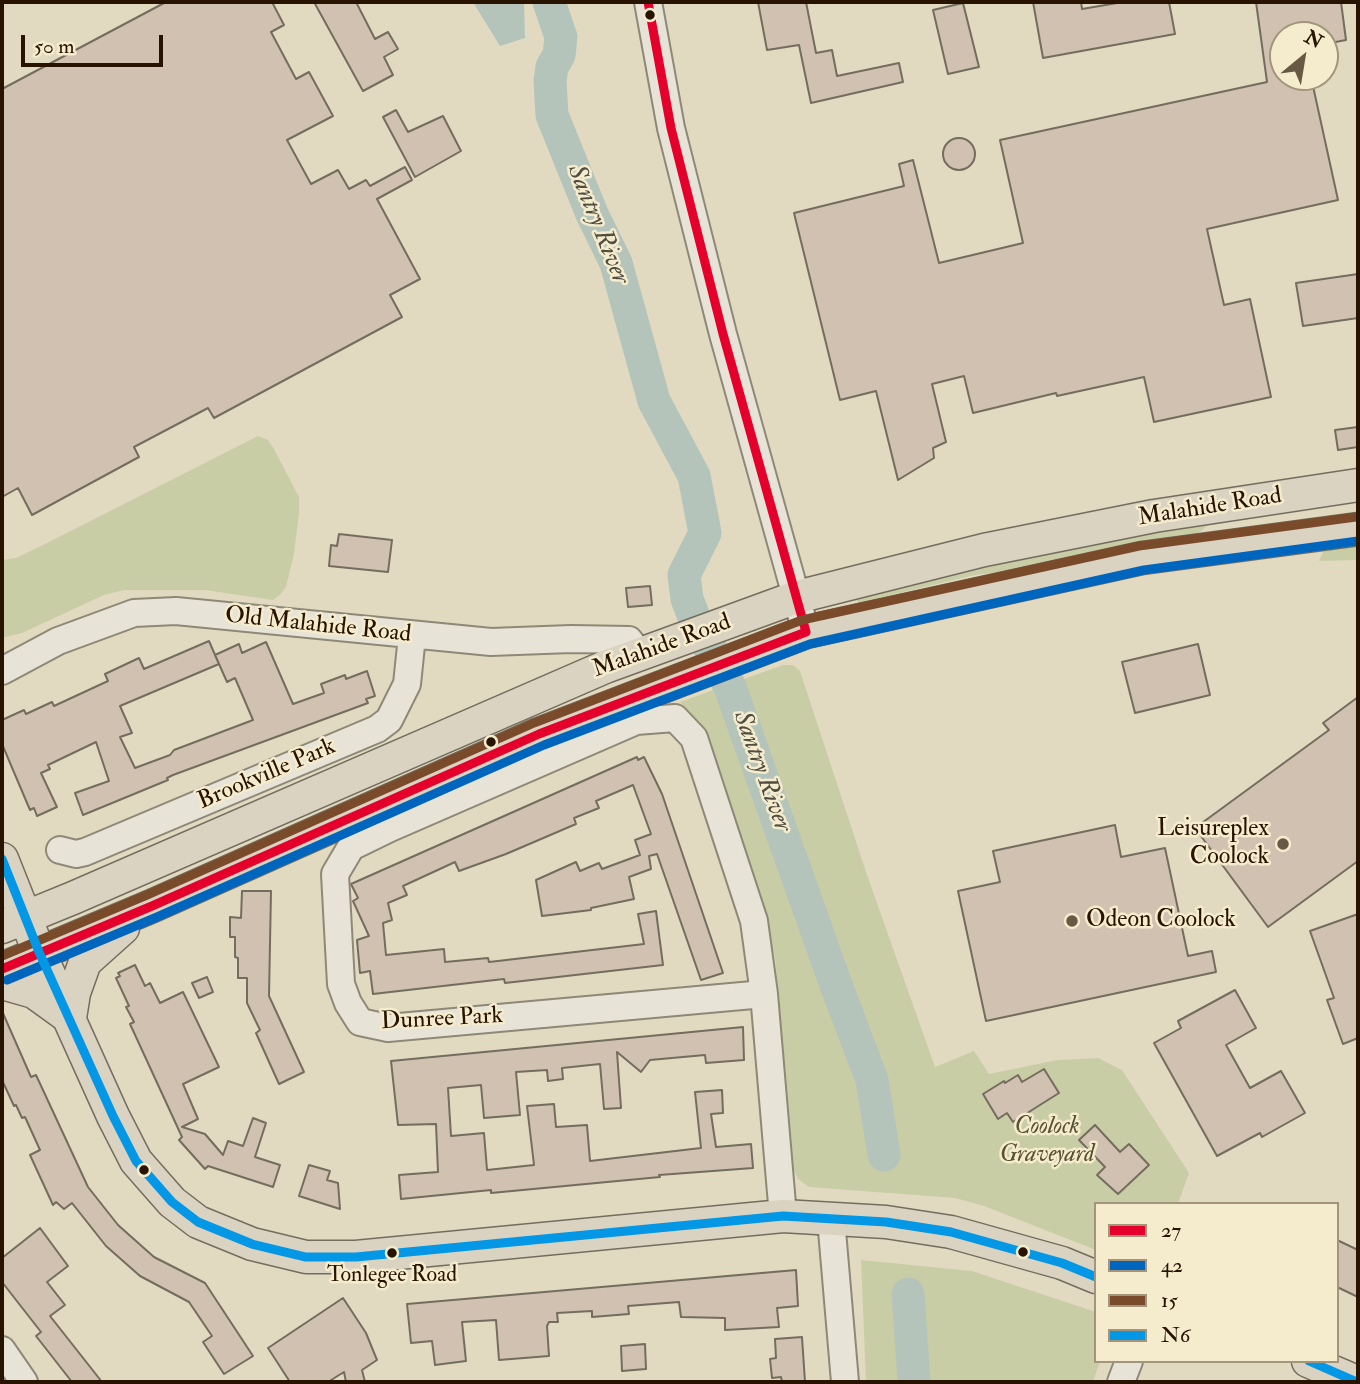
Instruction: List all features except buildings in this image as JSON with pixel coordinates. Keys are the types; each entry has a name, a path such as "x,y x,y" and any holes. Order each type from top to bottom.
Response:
{"main road":[{"name":"Malahide Road","path":"13,922 516,704 640,654 797,597 984,550 1154,516 1358,485"},
{"path":"1236,503 1240,544"},
{"name":"Malahide Road","path":"2,969 152,906 539,734 806,632 1142,558 1358,529"},
{"path":"2,859 15,888 13,922 39,952 136,1161 172,1202 198,1222 252,1244 306,1257 356,1257 783,1216 886,1222 951,1232 1062,1263 1094,1276"},
{"path":"71,1018 74,993 85,962 152,906"},
{"path":"2,983 34,992 71,1018"},
{"path":"1313,1363 1357,1382"}],"street":[{"path":"648,2 671,128 723,334 806,632"},
{"name":"Old Malahide Road","path":"2,671 58,641 134,613 176,611 491,642 629,640 640,654"},
{"name":"Brookville Park","path":"61,850 76,854 85,852 377,729 389,720 407,684 412,636"},
{"name":"Dunree Park","path":"764,994 388,1028 360,1021 348,1003 341,984 335,874 351,847 390,828 636,721 675,718 694,738 754,921 764,994 783,1216"},
{"path":"831,1219 845,1382"},
{"path":"2,1350 24,1382"},
{"path":"1121,1382 1128,1363"}],"green space":[{"path":"258,436 268,440 299,497 294,554 286,587 280,595 273,600 205,590 124,590 104,595 22,633 2,638 2,560 16,558 45,544"},
{"path":"1208,519 1209,524 1194,537 1017,570 975,575 858,603 855,594 1041,548"},
{"path":"1358,529 1358,560 1319,561 1332,532"},
{"name":"Coolock Graveyard","path":"783,665 793,665 800,671 866,872 935,1067 974,1051 989,1074 1057,1060 1098,1058 1122,1070 1189,1173 1179,1202 1094,1202 1094,1249 984,1206 955,1198 809,1187 798,1179 794,1170 775,958 763,914 697,722 680,702"},
{"path":"861,1260 972,1271 1094,1311 1094,1363 1099,1363 1093,1382 866,1382"}],"shaded area":[{"path":"473,2 524,2 525,38 500,46"}],"waterway":[{"name":"Santry River","path":"549,2 561,37 559,55 552,67 550,81 552,115 592,214 616,263 654,401 694,476 705,533 684,575 687,599 730,687 872,1080 884,1155"},
{"name":"Santry River","path":"908,1294 914,1382"}],"transit line":[{"name":"27","path":"2,969 152,906 539,734 806,632 723,334 671,128 648,2"},
{"name":"15","path":"2,956 147,895 534,723 802,620 1139,546 1356,517"},
{"name":"42","path":"7,980 157,917 544,745 810,644 1144,570 1358,541"},
{"name":"N6","path":"2,859 39,952 136,1161 172,1202 198,1222 252,1244 306,1257 356,1257 783,1216 886,1222 951,1232 1062,1263 1094,1276"},
{"name":"N6","path":"1314,1363 1357,1382"}],"place":[{"name":"Leisureplex Coolock","path":"1283,844"},
{"name":"Odeon Coolock","path":"1072,921"},
{"name":"Tonlegee Road","path":"392,1253"}]}
